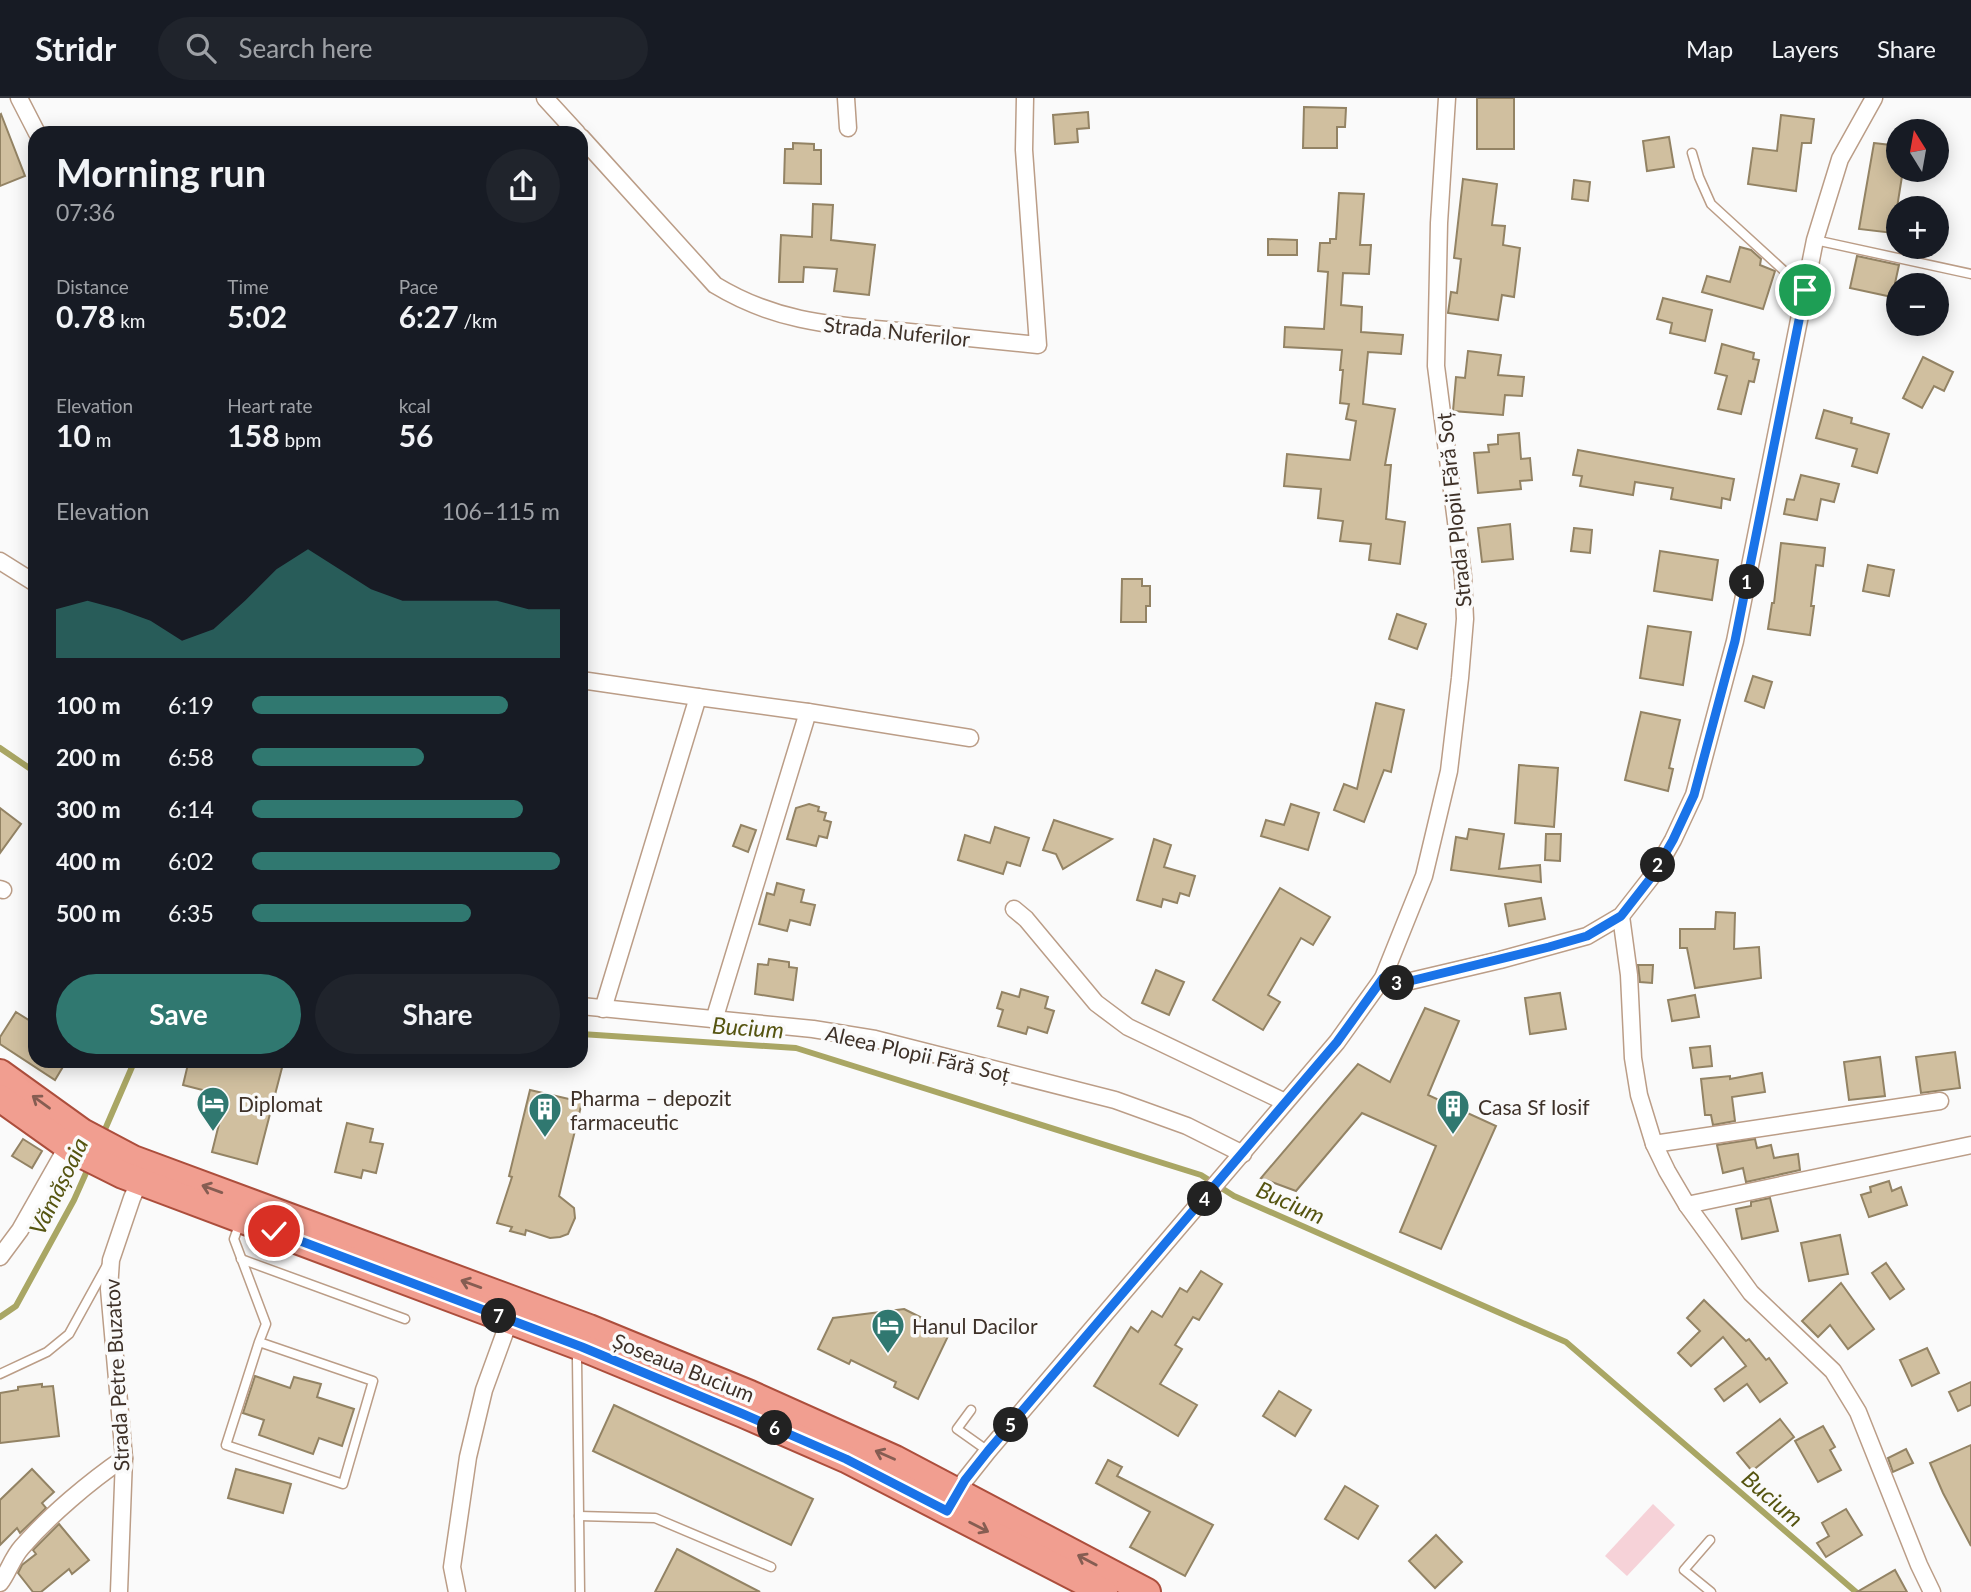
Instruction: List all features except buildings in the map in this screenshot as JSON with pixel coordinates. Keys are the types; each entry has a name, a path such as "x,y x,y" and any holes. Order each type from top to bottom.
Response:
{"main road":[{"name":"Șoseaua Bucium","path":"0,1073 75,1139"},
{"name":"Șoseaua Bucium","path":"0,1098 136,1170 241,1219 513,1311"},
{"name":"Șoseaua Bucium","path":"136,1170 585,1338 750,1394 895,1459 953,1502 1104,1592"},
{"name":"Șoseaua Bucium","path":"953,1502 1147,1592"}],"street":[{"path":"19,98 33,126"},
{"path":"545,98 571,126"},
{"path":"846,98 848,128"},
{"name":"Strada Nuferilor","path":"588,145 715,285 740,300 783,316 820,324 1038,345 1024,150 1025,98"},
{"name":"Strada Plopii Fără Soț","path":"953,1502 988,1451 1337,1042 1383,978 1424,876 1449,771 1465,619 1436,366 1439,223 1447,98"},
{"path":"1383,978 1398,984 1587,936 1621,916 1653,875 1673,840 1694,795 1735,641 1815,240 1840,159 1874,98"},
{"path":"0,561 28,579"},
{"path":"588,681 970,738"},
{"path":"603,1009 698,697"},
{"path":"714,1020 808,712"},
{"path":"1014,909 1026,919 1096,1003 1128,1027 1285,1102"},
{"path":"1621,916 1629,975 1633,1059 1639,1095 1654,1144 1687,1205 1751,1293 1833,1371 1858,1412 1932,1592"},
{"name":"Aleea Plopii Fără Soț","path":"588,1007 813,1029 875,1040 1115,1100 1187,1126 1243,1154"},
{"path":"1654,1144 1940,1101"},
{"path":"0,1257 20,1230 75,1139"},
{"path":"1687,1205 1971,1145"},
{"name":"Strada Petre Buzatov","path":"119,1592 124,1458 109,1289 111,1259 136,1170"},
{"path":"457,1592 452,1567 468,1457 484,1390 513,1311"},
{"path":"3,1586 11,1561 23,1546 96,1477 124,1458"}],"lane":[{"path":"1692,153 1711,204 1805,290"},
{"path":"1815,240 1971,274"},
{"path":"241,1219 234,1239 266,1324 259,1342 226,1445 343,1484 373,1381 259,1342"},
{"path":"0,1374 47,1352 69,1334 111,1259"},
{"path":"241,1259 405,1320"},
{"path":"580,1592 577,1359 585,1338"},
{"path":"971,1410 957,1429 988,1451"},
{"path":"579,1516 655,1518 771,1567"},
{"path":"1710,1540 1684,1570 1711,1592"}],"shaded area":[{"path":"1653,1504 1675,1525 1627,1576 1605,1556"}],"waterway":[{"name":"Vămășoaia","path":"0,748 28,767"},
{"name":"Bucium","path":"588,1034 796,1048 1201,1175 1234,1196 1566,1342 1856,1592"},
{"name":"Vămășoaia","path":"103,1134 132,1068"},
{"name":"Vămășoaia","path":"0,1317 16,1306 74,1200 90,1164"}],"place":[{"name":"Diplomat","path":"213,1133"},
{"name":"Casa Sf Iosif","path":"1453,1136"},
{"name":"Pharma – depozit farmaceutic","path":"545,1139"},
{"name":"Hanul Dacilor","path":"888,1355"}],"route":[{"path":"274,1231 582,1347 846,1459 947,1511 965,1480 988,1451 1337,1042 1383,978 1398,984 1587,936 1621,916 1653,875 1694,795 1735,641 1805,290"}]}
